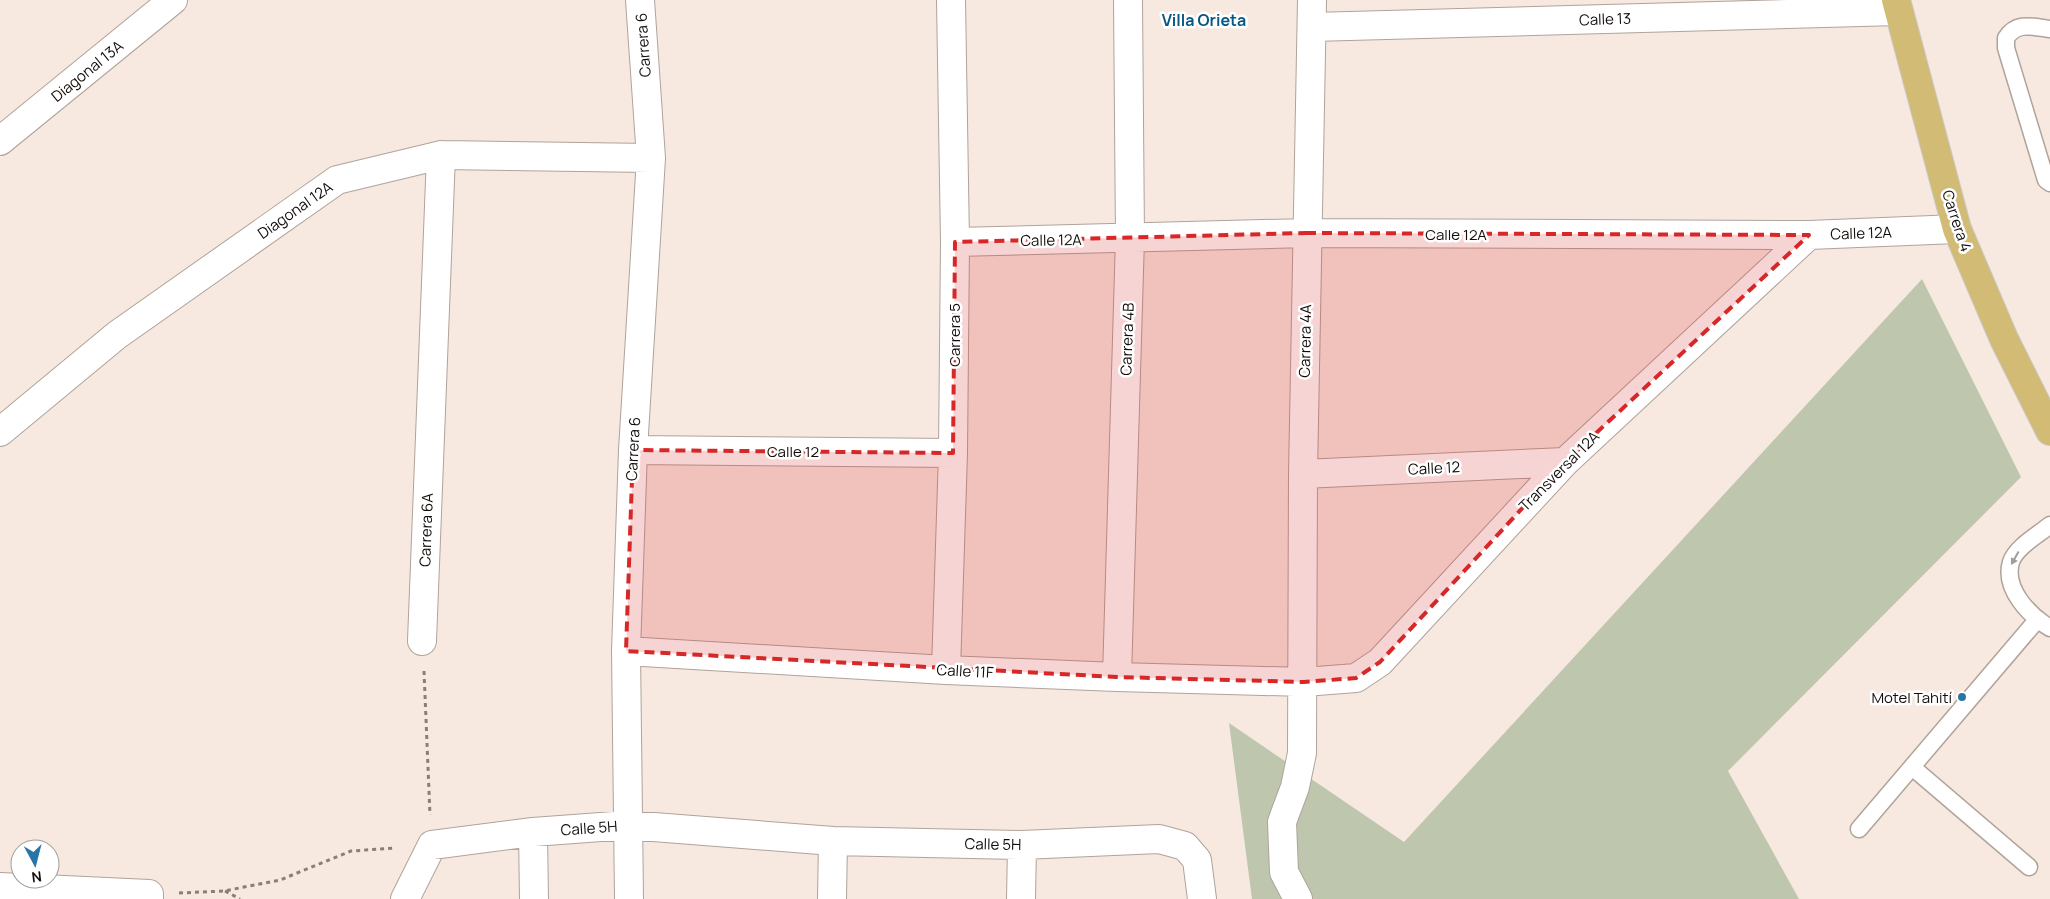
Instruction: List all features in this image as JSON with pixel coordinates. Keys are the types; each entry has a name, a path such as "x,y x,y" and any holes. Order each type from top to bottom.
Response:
{"main road":[{"name":"Carrera 4","path":"1897,5 1957,229 2004,339 2050,430"}],"street":[{"name":"Diagonal 13A","path":"0,141 173,0"},
{"name":"Carrera 6","path":"629,899 626,651 633,450 651,158 640,0"},
{"name":"Carrera 5","path":"946,670 954,453 955,242 951,0"},
{"name":"Carrera 4B","path":"1117,677 1130,238 1128,0"},
{"name":"Carrera 4A","path":"1298,899 1284,872 1282,822 1296,787 1302,753 1306,233 1312,0"},
{"name":"Calle 13","path":"1312,27 1897,5"},
{"name":"Diagonal 12A","path":"0,432 117,335 337,180 441,156 651,158"},
{"name":"Carrera 6A","path":"422,641 441,156"},
{"name":"Calle 12A","path":"955,242 1306,233 1809,235 1957,229"},
{"name":"Transversal 12A","path":"1304,682 1356,678 1380,662 1565,462 1809,235"},
{"name":"Calle 12","path":"633,450 954,453"},
{"name":"Calle 12","path":"1303,474 1565,462"},
{"name":"Calle 11F","path":"626,651 946,670 1304,682"},
{"name":"Calle 5H","path":"432,845 533,832 628,825 833,841 1022,845 1159,839 1185,846 1197,860 1202,899"},
{"path":"533,832 534,899"},
{"path":"832,899 833,841"},
{"path":"405,899 432,845"},
{"path":"1021,899 1022,845"},
{"path":"0,887 149,897"}],"lane":[{"path":"2050,29 2021,26 2014,29 2006,38 2006,48 2040,161 2046,180 2050,183"},
{"path":"1859,829 1912,767 2043,624 2014,592 2010,580 2011,562 2021,548 2050,525"},
{"path":"1912,767 2029,867"}],"path":[{"path":"149,897 224,891 280,880 351,851 432,845 422,641"},
{"path":"224,891 240,899"}],"highlighted area":[{"path":"1306,233 1809,235 1565,462 1380,662 1356,678 1304,682 1117,677 626,651 633,450 953,453 955,242"}],"green space":[{"path":"1922,279 2021,477 1728,771 1799,899 1252,899 1229,723 1404,842"}],"place":[{"name":"Motel Tahití","path":"1962,697"}],"district":[{"name":"Villa Orieta","path":"1204,20"}]}
